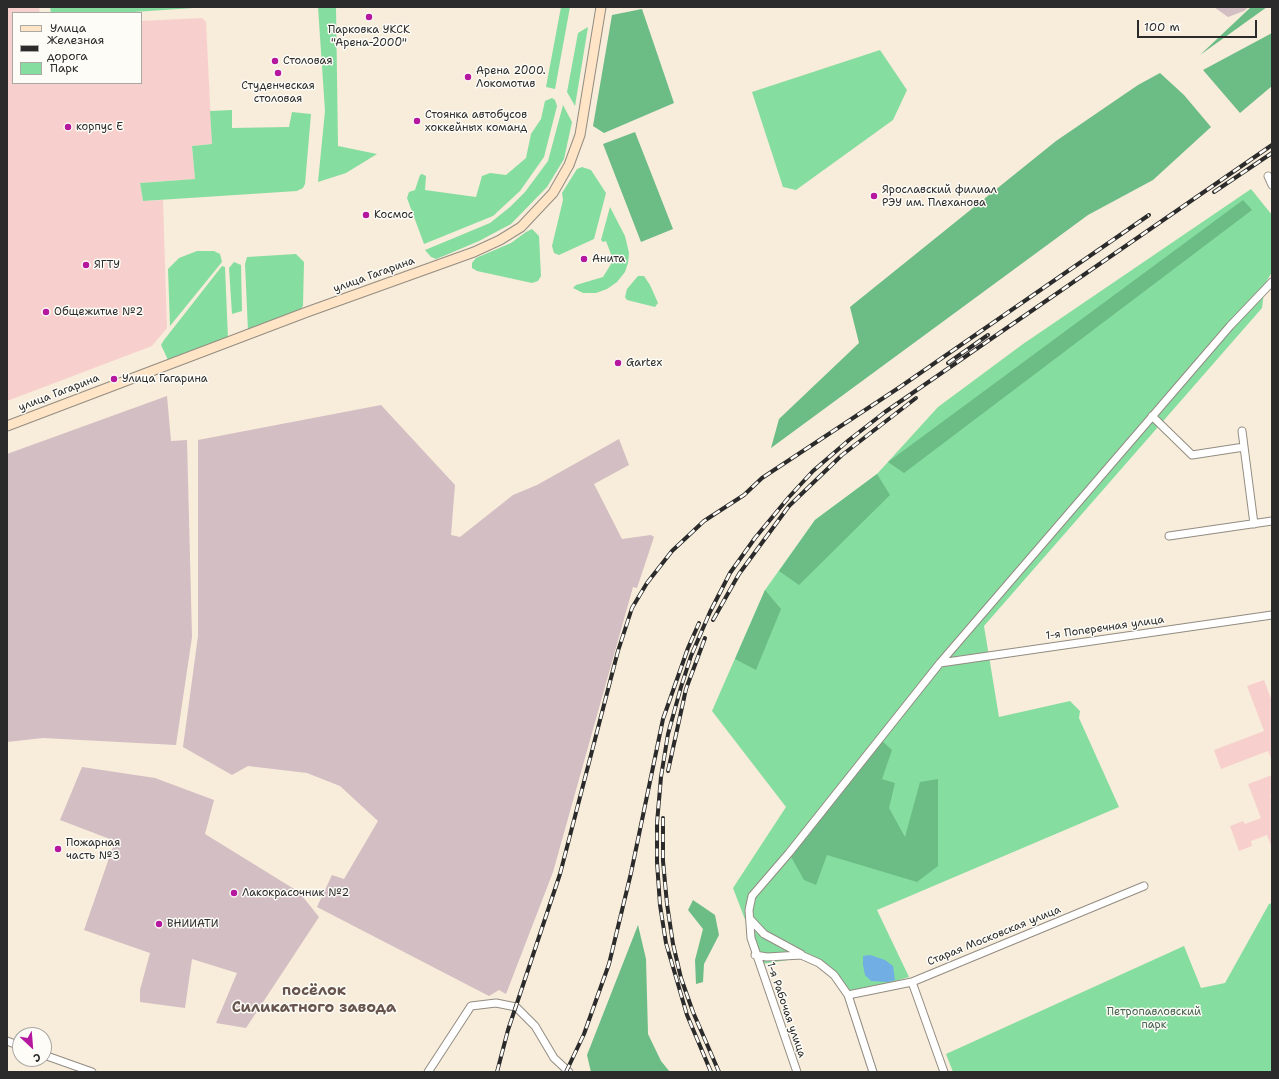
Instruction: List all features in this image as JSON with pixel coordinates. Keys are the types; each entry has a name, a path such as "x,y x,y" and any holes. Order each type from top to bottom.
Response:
{"main road":[{"name":"улица Гагарина","path":"7,426 474,252 500,240 521,227 553,193 569,165 580,135 602,7"}],"street":[{"path":"1268,176 1272,185"},
{"name":"1-я Рабочая улица","path":"797,1072 755,955 751,938 748,910 752,896 789,853 940,663 1230,326 1272,282"},
{"path":"1152,416 1192,456 1244,447"},
{"path":"1242,431 1254,524"},
{"path":"1169,536 1272,521"},
{"name":"1-я Поперечная улица","path":"940,663 1272,615"},
{"name":"Старая Московская улица","path":"848,995 912,982 1144,886"},
{"path":"750,919 764,934 819,963 834,975 848,995 873,1072"},
{"path":"755,955 767,957 801,954"},
{"path":"912,982 944,1072"},
{"path":"428,1072 471,1006 496,1003 516,1007 535,1026 554,1058 569,1072"},
{"path":"52,1058 92,1072"}],"shaded area":[{"name":"ЯГТУ","path":"7,7 39,7 40,12 12,12 12,84 142,84 142,21 202,18 206,22 212,144 192,146 195,179 140,183 143,201 163,200 167,328 152,346 7,401"},
{"path":"1214,7 1248,7 1244,11 1228,17"},
{"path":"167,396 171,441 187,440 192,637 176,745 43,738 7,742 7,454"},
{"path":"381,405 455,485 451,535 460,537 513,495 537,485 619,439 629,465 594,484 622,539 651,535 654,537 637,588 633,587 553,872 506,994 499,990 489,996 317,907 332,875 344,879 378,821 340,786 307,773 248,766 232,775 183,747 198,636 198,440"},
{"path":"1264,680 1272,701 1272,761 1268,751 1221,769 1214,750 1264,731 1247,686"},
{"path":"82,767 155,778 214,800 205,834 299,892 319,917 246,1028 216,1023 237,973 192,959 185,1008 140,1002 140,990 150,953 84,930 115,841 60,820"},
{"path":"1272,775 1272,794 1270,795 1272,800 1272,848 1267,835 1251,841 1252,846 1239,851 1230,826 1243,821 1245,824 1261,818 1248,784"}],"green space":[{"path":"50,7 208,7 134,12 51,12"},
{"path":"318,7 336,7 338,146 377,154 346,173 318,182 325,111"},
{"path":"561,7 570,7 555,89 546,87"},
{"path":"1251,7 1267,7 1200,55"},
{"path":"642,9 674,103 604,133 593,126 612,15"},
{"path":"588,27 575,106 567,92 578,33"},
{"path":"1272,33 1272,86 1240,113 1203,70"},
{"path":"880,50 907,90 893,120 796,190 783,187 752,92"},
{"path":"1160,73 1184,95 1211,127 1153,180 1088,215 771,448 779,419 859,343 850,307 1056,141 1138,85"},
{"path":"552,98 555,100 557,106 544,157 520,191 493,216 424,244 407,198 409,192 415,190 420,175 422,174 426,176 425,190 476,197 482,176 490,173 506,175 526,158 531,134 541,119 545,101"},
{"path":"563,105 572,122 564,159 547,187 511,224 479,241 446,255 436,259 431,257 425,250 490,223 510,207 525,192 548,161"},
{"path":"232,110 232,128 289,127 292,112 311,114 305,184 303,188 297,191 143,201 140,183 195,179 192,146 212,144 210,111"},
{"path":"635,132 673,229 641,242 603,144"},
{"path":"582,167 591,170 606,193 594,239 559,255 554,253 552,246 563,200 562,193 577,169"},
{"path":"1251,189 1272,215 1272,272 1265,284 1262,308 984,626 999,717 1070,701 1080,711 1079,718 1119,807 877,910 909,977 849,995 835,978 807,957 762,964 733,888 786,807 712,711 765,590 815,520 877,474 938,407 1023,344"},
{"path":"1243,200 1252,210 904,473 888,462"},
{"path":"610,207 625,236 629,253 628,263 625,272 617,282 607,289 596,293 583,293 573,288 576,285 603,277 611,264 612,257 606,241 603,242 601,240"},
{"path":"532,229 539,236 541,276 538,281 532,283 477,271 472,268 472,263 476,258 511,243"},
{"path":"197,251 214,251 220,254 222,262 170,326 168,269 179,258"},
{"path":"296,254 304,262 303,306 298,313 248,331 245,264 247,257"},
{"path":"234,262 241,265 242,311 232,314 229,268"},
{"path":"222,266 225,267 228,339 169,362 161,345"},
{"path":"638,276 644,276 650,285 658,303 655,307 627,300 625,297 627,289"},
{"path":"877,474 890,495 799,585 779,571 815,520"},
{"path":"765,590 781,609 756,670 735,659"},
{"path":"880,739 892,750 882,779 895,783 889,808 905,837 920,782 938,779 938,866 917,882 827,855 816,885 804,880 789,853"},
{"path":"693,900 715,915 719,935 704,964 703,982 696,984 695,960 703,929 688,910"},
{"name":"Петропавловский парк","path":"1272,903 1272,1072 953,1072 946,1054 1184,946 1201,988 1225,983 1269,904"},
{"path":"638,925 646,959 648,1034 661,1061 670,1072 591,1072 587,1055"}],"water":[{"path":"870,955 885,960 893,966 895,980 888,982 871,981 865,975 863,956"}],"railway":[{"path":"711,1072 687,1015 666,943 660,905 657,862 657,823 661,777 668,734 681,687 691,656 710,612 730,573 755,538 789,497 813,471 849,440 885,412 1272,145"},
{"path":"1214,192 1272,153"},
{"path":"497,1072 508,1030 560,874 618,651 632,608 647,583 672,551 704,521 744,495 762,478 900,387 1149,215"},
{"path":"948,363 988,335"},
{"path":"713,620 739,574 789,506 842,455 916,398"},
{"path":"566,1072 584,1034 609,964 631,873 663,719 688,648 699,623"},
{"path":"668,771 686,689 705,638"},
{"path":"663,818 663,861 673,944 681,978 693,1012 719,1072"}],"place":[{"name":"Парковка УКСК \"Арена-2000\"","path":"369,17"},
{"name":"Столовая","path":"275,61"},
{"name":"Студенческая столовая","path":"278,73"},
{"name":"Арена 2000. Локомотив","path":"468,77"},
{"name":"Стоянка автобусов хоккейных команд","path":"417,121"},
{"name":"корпус Е","path":"68,127"},
{"name":"Ярославский филиал РЭУ им. Плеханова","path":"874,196"},
{"name":"Космос","path":"366,215"},
{"name":"Анита","path":"584,259"},
{"name":"ЯГТУ","path":"86,265"},
{"name":"Общежитие №2","path":"46,312"},
{"name":"Gartex","path":"618,363"},
{"name":"Улица Гагарина","path":"114,379"},
{"name":"Пожарная часть №3","path":"58,849"},
{"name":"Лакокрасочник №2","path":"234,893"},
{"name":"ВНИИАТИ","path":"159,924"}],"district":[{"name":"посёлок Силикатного завода","path":"314,1000"}]}
